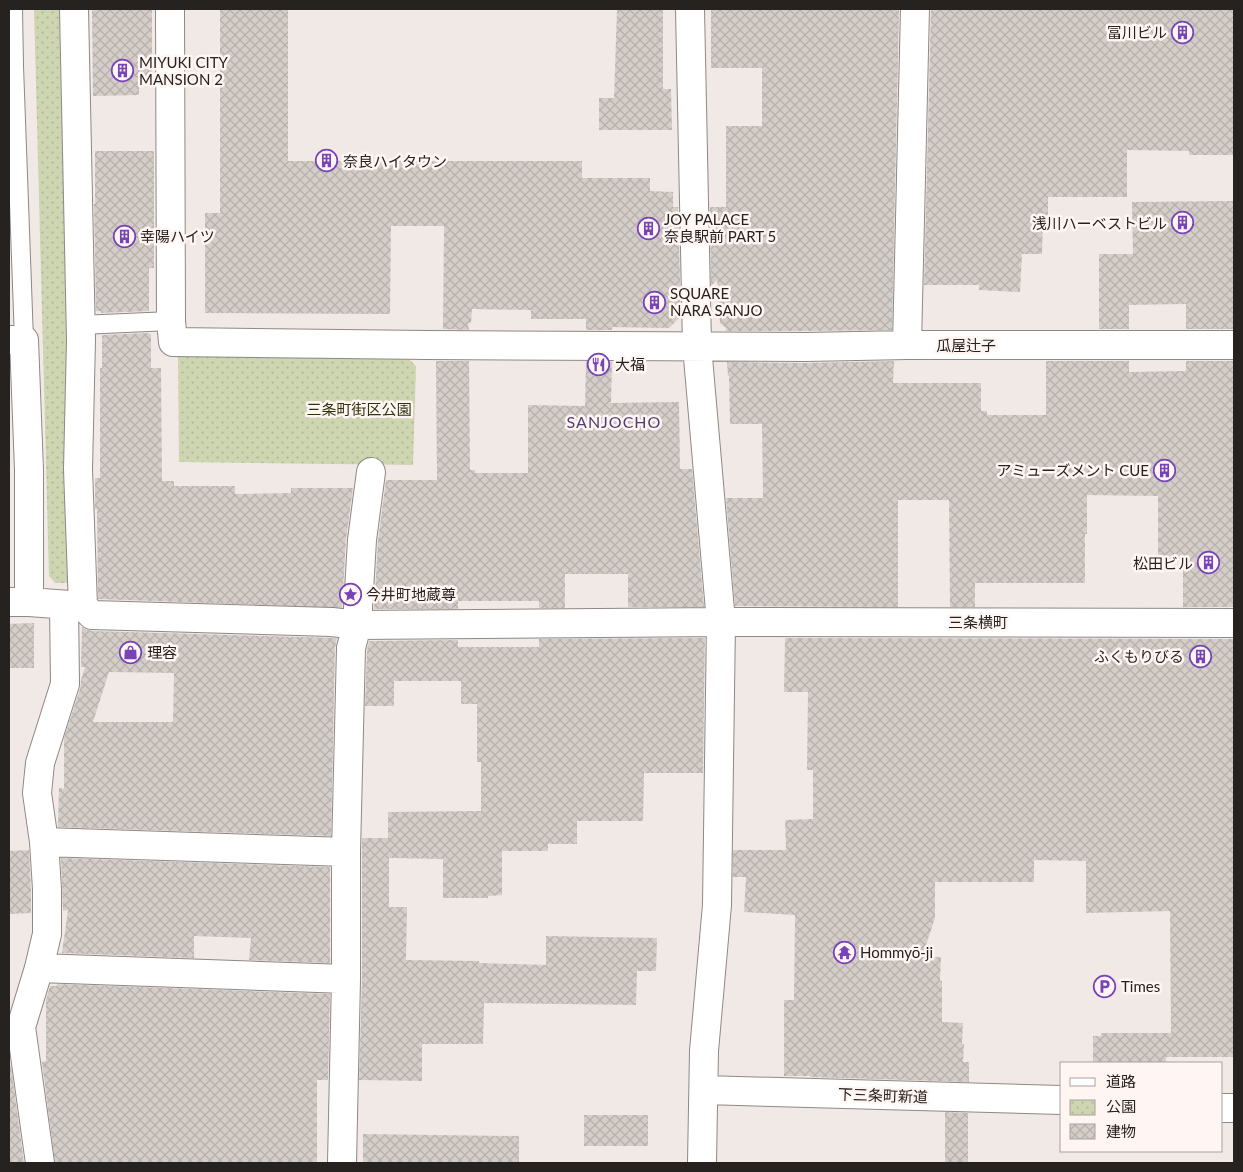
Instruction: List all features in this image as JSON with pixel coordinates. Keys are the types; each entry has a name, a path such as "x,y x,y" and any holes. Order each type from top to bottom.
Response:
{"street":[{"path":"40,1163 22,1027 47,934 44,842 37,793 40,763 65,684 73,606 78,469 80,325 74,9"},
{"path":"170,9 171,321"},
{"path":"690,9 698,346 721,622 717,905 704,1050 702,1163"},
{"path":"907,345 915,9"},
{"name":"瓜屋辻子","path":"171,321 173,342 428,346 1234,345"},
{"path":"16,340 29,470 19,602"},
{"path":"342,1163 351,648 358,625 362,540 371,472"},
{"name":"三条横町","path":"19,602 73,606 92,615 332,622 358,625 721,622 1234,622"},
{"path":"44,842 346,852"},
{"path":"39,968 346,979"},
{"name":"下三条町新道","path":"704,1090 1060,1100"}],"lane":[{"path":"13,9 16,340"},
{"path":"80,325 171,321"}],"green space":[{"path":"34,9 63,9 75,583 55,583 49,576"},
{"name":"三条町街区公園","path":"404,354 416,366 413,465 179,462 178,355"}],"building":[{"path":"92,9 152,9 152,80 139,80 139,95 93,96"},
{"path":"220,9 288,9 288,161 582,161 582,178 650,178 650,191 673,192 673,207 678,207 681,316 669,328 612,327 612,330 586,330 586,319 531,319 531,310 472,309 471,323 468,323 469,330 443,329 444,226 391,226 390,314 205,313 205,213 220,213"},
{"path":"617,9 663,9 663,89 671,89 672,130 599,130 599,98 614,98"},
{"path":"711,9 899,9 892,330 726,331 726,328 720,323 717,280 711,286 710,207 726,207 726,126 762,126 762,68 711,68"},
{"path":"931,9 1234,9 1234,155 1189,155 1189,151 1127,150 1127,197 1048,197 1048,219 1043,219 1042,254 1022,254 1020,292 979,290 979,285 924,285"},
{"path":"95,151 154,151 154,268 149,268 149,311 101,313 101,311 96,311"},
{"path":"1234,201 1234,329 1186,329 1186,304 1129,305 1129,329 1099,329 1099,254 1133,254 1132,202"},
{"path":"151,334 151,368 161,368 162,481 174,481 174,486 235,486 235,494 291,493 291,488 353,488 346,539 342,608 98,599 95,478 100,478 100,368 102,368 102,335"},
{"path":"436,361 469,361 470,470 475,470 475,473 528,473 528,405 585,406 586,361 612,362 611,403 679,402 680,469 692,469 704,607 628,607 628,574 565,574 565,608 539,608 539,601 458,601 458,609 374,609 378,541 386,480 437,480"},
{"path":"894,361 893,383 981,383 981,411 987,411 987,415 1046,415 1046,361 1129,361 1129,372 1186,371 1186,361 1234,361 1234,607 1183,607 1183,559 1158,559 1158,496 1087,495 1085,583 975,583 975,607 950,607 949,500 898,500 898,607 735,606 726,498 763,498 762,424 730,424 727,362"},
{"path":"34,623 34,668 9,668 9,624"},
{"path":"82,627 92,631 337,638 335,648 331,836 58,827 59,788 64,789 64,738 80,689 85,667 81,667","holes":["109,672 174,673 173,722 93,722"]},
{"path":"705,638 703,773 644,773 643,821 577,821 577,844 548,844 548,851 502,851 502,895 488,896 488,898 443,898 443,859 389,858 389,907 407,907 406,960 479,961 479,963 546,965 546,936 657,938 656,971 637,971 636,1005 484,1003 483,1044 422,1044 422,1081 359,1080 362,979 362,838 388,838 388,812 481,811 481,762 477,762 477,704 461,704 461,681 394,681 394,706 365,706 369,641 458,640 458,647 539,647 539,639"},
{"path":"785,638 1234,639 1234,1057 1166,1057 1166,1062 1093,1062 1093,1036 1101,1036 1101,1033 1171,1033 1170,911 1086,913 1086,861 1034,860 1034,882 935,882 935,918 922,957 941,957 942,1022 963,1023 963,1062 969,1062 969,1082 784,1076 784,1000 794,1000 795,915 744,912 746,877 733,877 733,850 786,850 785,820 813,819 813,770 807,770 808,692 784,692"},
{"path":"29,850 31,913 9,914 9,851"},
{"path":"61,858 330,867 330,963 249,960 251,938 194,936 194,958 62,953 68,910 63,911"},
{"path":"57,984 330,994 328,1080 317,1080 317,1163 55,1163 42,1062 46,1061 46,1000 50,986 57,986"},
{"path":"9,1066 11,1066 24,1163 9,1163"},
{"path":"945,1112 968,1113 968,1163 945,1163"},
{"path":"584,1115 648,1115 648,1146 584,1146"},
{"path":"363,1134 519,1136 519,1163 363,1163"}],"place":[{"name":"冨川ビル","path":"1183,32"},
{"name":"MIYUKI CITY MANSION 2","path":"123,71"},
{"name":"奈良ハイタウン","path":"327,161"},
{"name":"浅川ハーベストビル","path":"1183,223"},
{"name":"JOY PALACE 奈良駅前 PART 5","path":"648,228"},
{"name":"幸陽ハイツ","path":"124,236"},
{"name":"SQUARE NARA SANJO","path":"654,302"},
{"name":"大福","path":"599,364"},
{"name":"アミューズメント CUE","path":"1165,470"},
{"name":"松田ビル","path":"1209,563"},
{"name":"今井町地蔵尊","path":"350,594"},
{"name":"理容","path":"131,652"},
{"name":"ふくもりびる","path":"1200,656"},
{"name":"Hommyō-ji","path":"844,952"},
{"name":"Times","path":"1105,986"}],"district":[{"name":"SANJOCHO","path":"614,421"}]}
